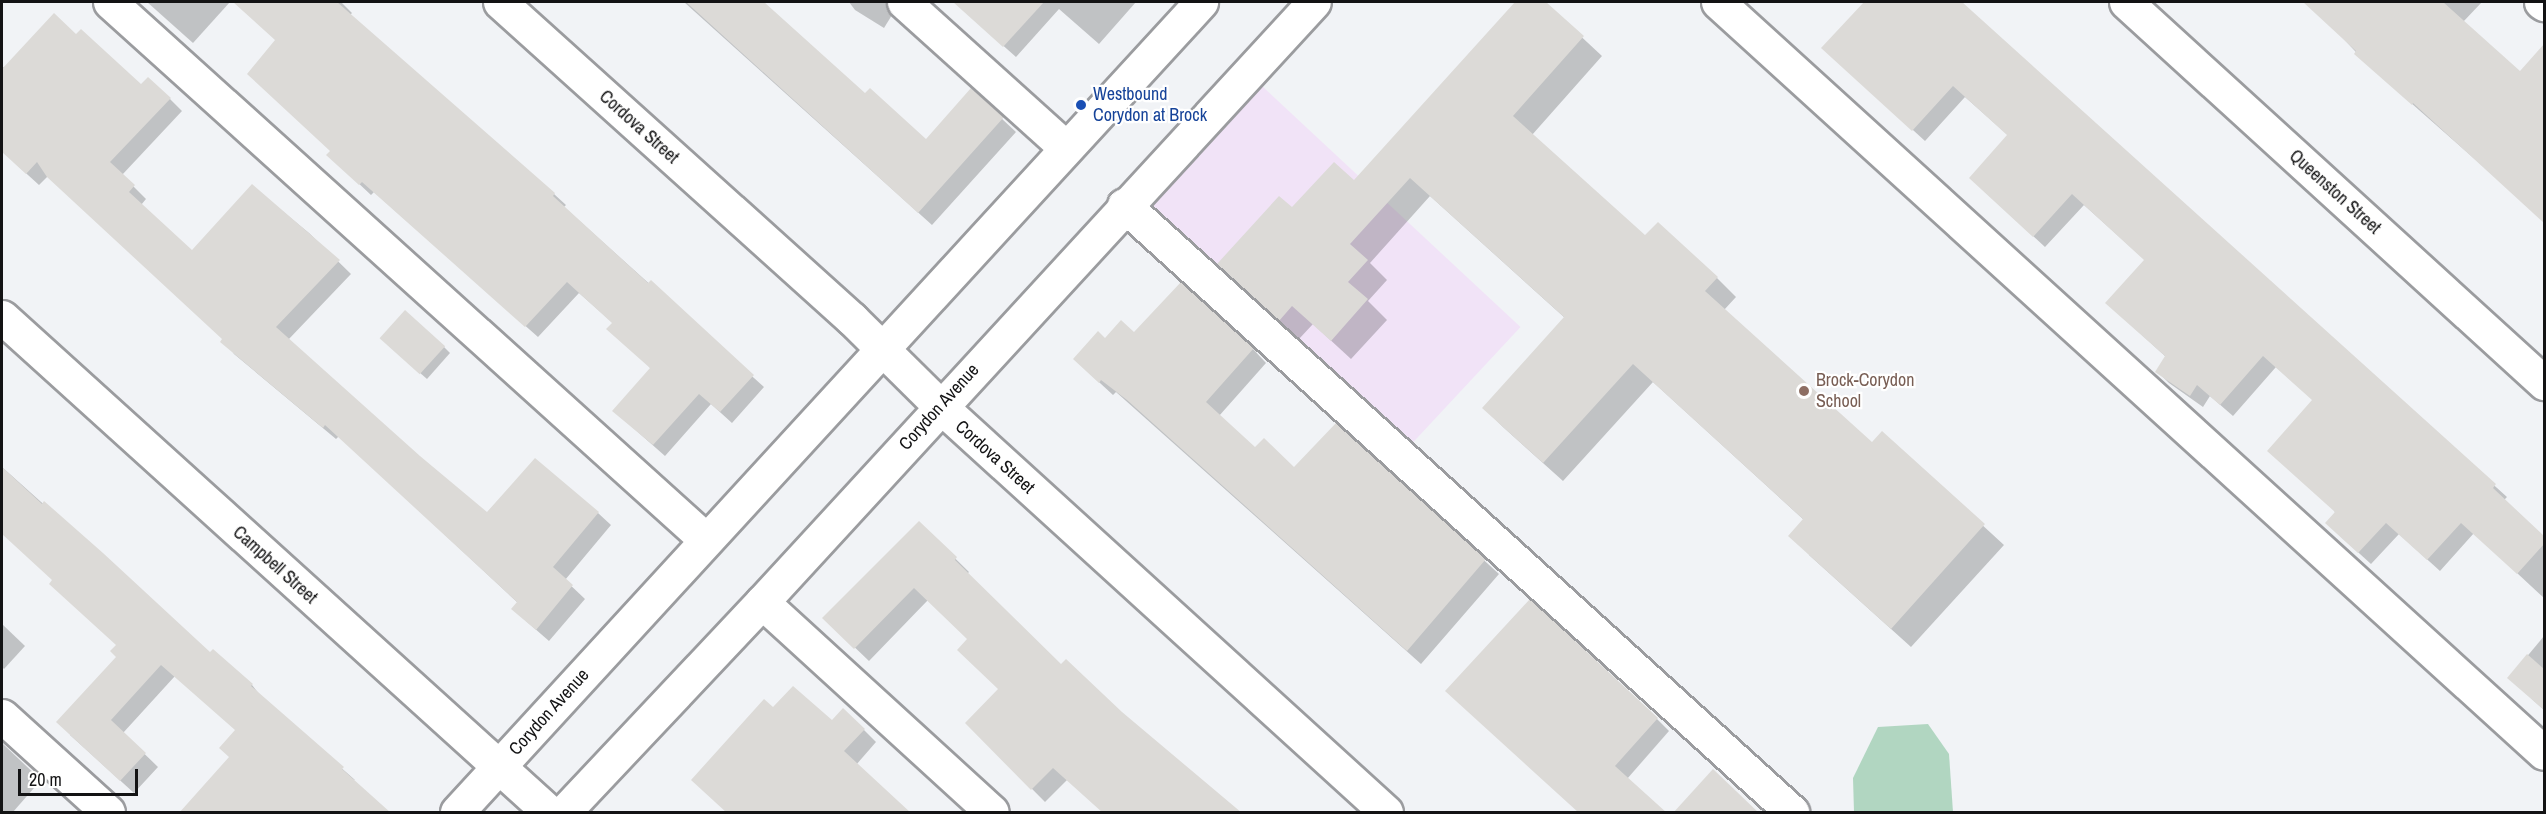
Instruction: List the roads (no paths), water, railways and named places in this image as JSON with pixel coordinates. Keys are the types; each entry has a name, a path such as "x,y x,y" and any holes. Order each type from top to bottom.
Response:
{"street":[{"path":"110,2 706,540"},
{"name":"Cordova Street","path":"500,2 883,348 940,406 1386,813"},
{"path":"904,2 1066,148"},
{"name":"Corydon Avenue","path":"457,813 1201,2"},
{"path":"1718,2 2544,753"},
{"name":"Queenston Street","path":"2126,2 2544,383"},
{"name":"Corydon Avenue","path":"564,813 762,602 1309,3"},
{"path":"1124,205 1792,813"},
{"name":"Campbell Street","path":"2,317 549,813"},
{"path":"762,602 992,813"},
{"path":"2,716 108,813"}],"place":[{"name":"Westbound Corydon at Brock","path":"1081,105"},
{"name":"Brock-Corydon School","path":"1804,391"}]}
